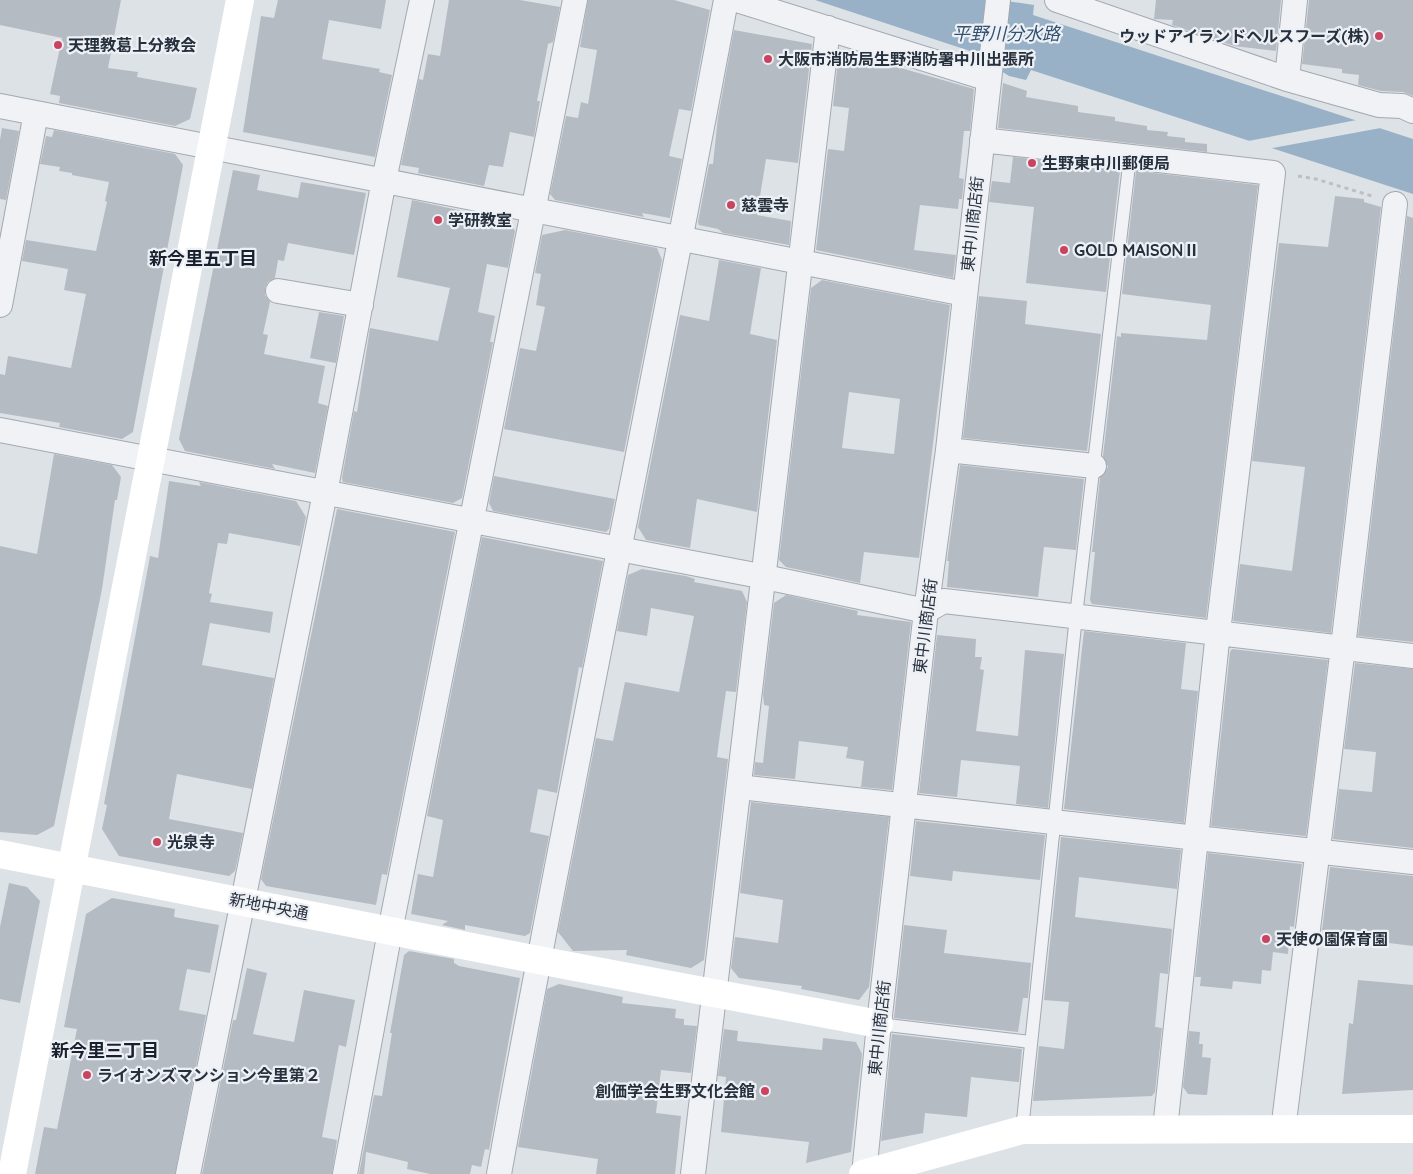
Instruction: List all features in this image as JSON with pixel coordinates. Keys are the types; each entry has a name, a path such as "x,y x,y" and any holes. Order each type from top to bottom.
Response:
{"street":[{"path":"12,1174 70,867 240,0"},
{"path":"188,1174 325,493 384,180 422,0"},
{"path":"345,1174 390,931 575,0"},
{"path":"499,1174 538,960 682,239 726,0"},
{"path":"737,0 989,79"},
{"name":"東中川商店街","path":"863,1174 926,611 948,450 998,0"},
{"path":"1057,0 1287,79 1379,105 1402,106 1413,111"},
{"path":"1287,79 1295,0"},
{"path":"693,1174 765,577 828,28"},
{"path":"0,106 965,294"},
{"path":"0,305 36,113"},
{"path":"982,140 1273,173 1218,632 1165,1129"},
{"path":"1283,1130 1343,647 1394,204"},
{"path":"278,291 360,305"},
{"path":"0,430 765,577 926,611 944,601 1413,656"},
{"path":"948,450 1094,466"},
{"path":"739,787 1413,862"},
{"name":"新地中央通","path":"0,854 538,960 879,1024"},
{"path":"863,1174 1022,1130 1413,1129"}],"lane":[{"path":"1022,1130 1076,616 1130,157"},
{"path":"879,1024 1030,1042"}],"path":[{"path":"1273,173 1316,179 1394,204"}],"water":[{"name":"平野川分水路","path":"815,0 1000,0 1034,5 1033,15 1413,139 1413,194 1031,70 1026,80 1009,76 970,51"}],"pier":[{"path":"1362,119 1386,127 1267,149 1243,142"}],"building":[{"name":"天理教葛上分教会","path":"0,0 121,0 108,68 138,72 137,77 197,88 190,119 175,126 59,103 60,96 50,94 62,38 0,25"},
{"path":"278,0 386,0 381,29 329,20 322,59 380,69 379,72 392,75 375,157 243,132 261,16 274,18"},
{"path":"449,0 520,0 560,7 553,42 548,44 537,101 540,101 534,137 510,132 503,167 489,165 484,186 418,173 419,168 401,165 419,79 423,80 428,54 440,56"},
{"path":"588,0 674,0 710,10 691,111 679,109 669,156 682,159 670,218 642,213 644,217 555,200 550,194 566,116 578,118 581,102 588,104 597,50 580,47"},
{"path":"1156,0 1281,0 1276,51 1234,46 1172,25 1173,20 1154,19"},
{"name":"ウッドアイランドヘルスフーズ(株)","path":"1309,0 1413,0 1413,96 1403,92 1381,91 1358,85 1359,75 1342,73 1342,69 1302,64"},
{"path":"734,30 812,44 798,163 766,159 757,215 791,221 789,245 723,233 718,229 699,225 698,222 709,164 713,164 718,117"},
{"path":"839,51 861,53 873,57 873,60 974,89 970,131 964,131 959,178 964,179 962,199 959,199 958,209 920,205 914,250 956,255 953,278 816,250 828,149 844,151 849,108 833,106"},
{"path":"1003,83 1027,91 1026,97 1078,106 1078,112 1115,117 1115,121 1147,126 1147,130 1168,132 1167,136 1185,138 1185,142 1207,144 1207,152 998,128"},
{"path":"2,128 19,131 6,200 0,199 0,140"},
{"path":"54,130 175,154 183,165 133,432 122,439 59,427 60,423 0,413 0,374 5,375 8,356 71,368 86,294 64,290 68,269 22,261 26,240 96,251 107,202 105,201 109,182 72,175 72,173 59,171 60,167 40,164 46,136 52,137"},
{"path":"1013,157 1120,170 1106,292 1026,283 1034,207 989,202 992,181 1010,183"},
{"path":"233,170 260,175 257,190 298,198 301,182 366,193 354,255 288,243 284,261 278,260 275,278 268,282 265,288 265,295 270,302 263,334 268,335 264,354 325,366 318,403 328,406 315,473 272,464 275,469 185,451 179,439"},
{"path":"1136,171 1258,185 1206,618 1092,604 1090,600 1095,552 1092,552 1100,478 1108,467 1103,456 1117,336 1121,337 1121,333 1207,340 1211,305 1122,294"},
{"path":"1335,196 1364,199 1364,202 1381,207 1331,633 1233,621 1240,564 1292,571 1305,467 1252,461 1279,243 1328,247"},
{"path":"412,200 509,221 515,231 508,268 487,264 478,312 495,316 490,342 493,342 462,498 453,503 343,482 342,478 354,411 357,412 370,328 438,341 450,288 397,277"},
{"path":"1407,216 1413,218 1413,642 1358,636"},
{"path":"565,230 657,248 662,260 624,452 504,429 520,348 536,351 545,307 536,305 541,274 535,273 542,235"},
{"path":"719,260 761,268 750,334 777,340 757,512 697,499 690,548 646,540 638,527 680,315 709,321"},
{"path":"822,280 950,305 919,558 864,552 860,583 786,567 779,560 811,288","holes":["849,392 900,399 894,454 842,448"]},
{"path":"979,296 1027,301 1025,324 1101,334 1087,451 963,438"},
{"path":"319,312 344,316 336,363 310,358"},
{"path":"54,454 112,465 121,477 117,500 115,500 102,589 54,826 37,835 0,832 0,546 37,554"},
{"path":"960,465 1084,479 1076,550 1044,547 1038,597 947,587 949,561 947,561"},
{"path":"494,476 615,499 609,529 606,532 493,511 489,503"},
{"path":"169,481 201,486 199,482 296,501 306,517 300,546 229,533 227,544 218,543 209,593 212,594 210,602 273,612 270,633 210,623 202,665 274,678 252,789 177,774 169,819 243,833 235,871 229,876 119,856 102,829 107,805 104,804 150,556 158,558"},
{"path":"337,509 455,532 387,875 382,874 376,905 266,886 261,879"},
{"path":"482,537 603,561 582,668 579,667 557,793 538,789 530,832 549,836 530,933 525,936 465,925 465,930 442,925 448,921 411,914 418,874 433,877 443,820 427,816"},
{"path":"642,569 686,576 695,579 694,582 742,591 747,602 736,692 726,691 717,757 728,759 704,960 691,968 626,955 627,950 573,951 558,932 596,738 613,741 625,682 679,692 694,616 651,608 647,636 617,631 628,575"},
{"path":"786,595 858,611 857,615 911,622 892,790 861,787 864,761 846,758 848,747 799,741 795,779 754,775 755,762 763,763 769,706 764,705 763,695 774,603"},
{"path":"1084,631 1186,643 1181,689 1198,691 1184,823 1064,809"},
{"path":"937,635 976,639 975,657 982,657 980,669 984,670 976,731 1018,736 1025,650 1064,654 1048,808 1016,804 1020,766 961,760 957,797 919,793"},
{"path":"1232,649 1328,660 1306,836 1211,826 1230,652"},
{"path":"1355,663 1413,669 1413,848 1333,839 1339,789 1372,792 1376,752 1344,749"},
{"path":"751,802 889,817 869,987 859,1000 801,989 802,986 739,978 731,968 735,937 778,943 783,900 740,893"},
{"path":"916,821 1045,835 1040,880 953,871 952,881 910,876"},
{"path":"1061,837 1181,850 1177,889 1079,877 1075,917 1172,929 1168,974 1160,973 1155,1027 1162,1028 1155,1092 1152,1096 1033,1101 1039,1046 1064,1049 1069,1002 1044,1000"},
{"path":"1208,853 1302,864 1294,927 1290,926 1288,954 1273,952 1271,971 1262,970 1261,984 1233,981 1232,989 1200,986 1201,977 1195,977"},
{"path":"1330,867 1413,876 1413,946 1373,941 1373,938 1355,936 1355,934 1322,930"},
{"path":"9,883 27,887 40,901 20,1003 0,999 0,927"},
{"path":"112,898 175,909 174,917 219,925 210,973 187,969 179,1010 206,1015 175,1174 35,1174 44,1127 57,1129 77,1029 64,1027 86,914"},
{"path":"904,925 947,930 944,953 1031,963 1028,998 1023,998 1018,1032 894,1018"},
{"path":"409,951 454,959 454,963 459,966 520,978 489,1150 485,1149 481,1167 472,1165 470,1174 430,1174 407,1169 408,1162 366,1152 364,1174 359,1174 374,1095 382,1096 392,1033 390,1033 404,955"},
{"path":"247,968 267,973 253,1034 294,1042 304,990 355,1000 346,1047 339,1045 322,1137 337,1140 332,1174 202,1174 233,1020 236,1020"},
{"path":"1358,980 1413,985 1413,1090 1342,1094 1349,1023 1353,1024"},
{"path":"559,984 623,997 622,1003 676,1009 675,1018 684,1019 684,1025 697,1026 691,1073 661,1070 656,1113 681,1116 675,1174 596,1174 598,1159 518,1147 547,989"},
{"path":"724,1029 738,1031 737,1041 822,1050 823,1038 856,1042 862,1054 851,1152 806,1163 809,1142 721,1132 726,1077 718,1076"},
{"path":"1189,1031 1200,1032 1199,1044 1203,1044 1202,1057 1211,1058 1207,1095 1188,1094 1183,1087"},
{"path":"892,1034 1022,1049 1019,1082 971,1077 967,1117 925,1113 923,1133 881,1141"}],"place":[{"name":"ウッドアイランドヘルスフーズ(株)","path":"1379,36"},
{"name":"天理教葛上分教会","path":"58,45"},
{"name":"大阪市消防局生野消防署中川出張所","path":"768,59"},
{"name":"生野東中川郵便局","path":"1032,163"},
{"name":"慈雲寺","path":"731,205"},
{"name":"学研教室","path":"438,220"},
{"name":"GOLD MAISONⅡ","path":"1064,250"},
{"name":"光泉寺","path":"157,842"},
{"name":"天使の園保育園","path":"1266,939"},
{"name":"ライオンズマンション今里第２","path":"87,1075"},
{"name":"創価学会生野文化会館","path":"765,1091"}],"district":[{"name":"新今里五丁目","path":"203,259"},
{"name":"新今里三丁目","path":"105,1051"}]}
